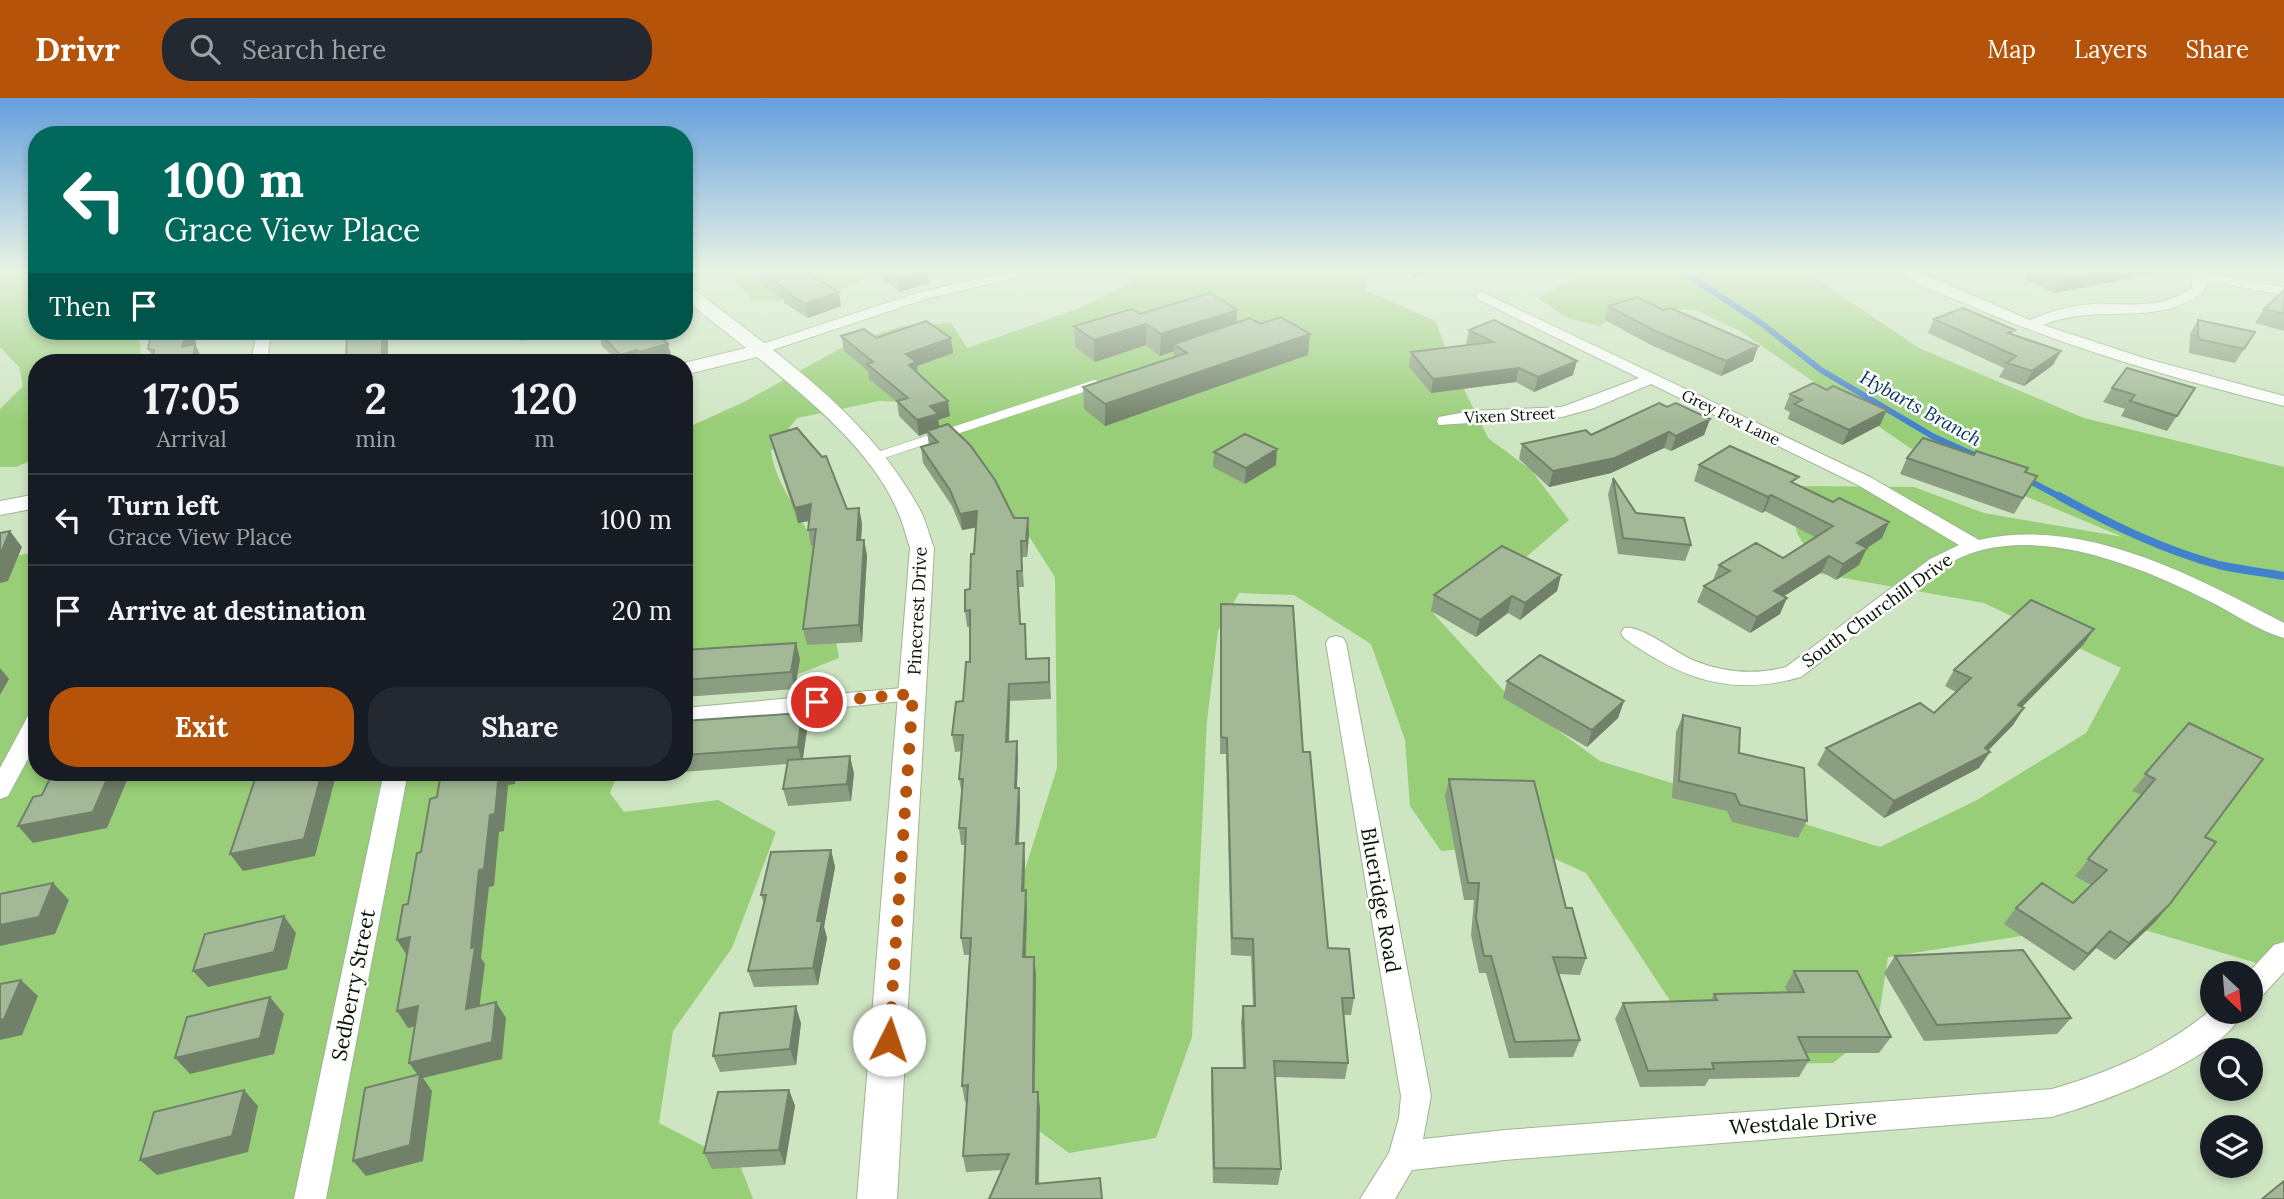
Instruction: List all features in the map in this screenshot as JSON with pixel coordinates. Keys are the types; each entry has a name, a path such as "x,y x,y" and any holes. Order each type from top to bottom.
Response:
{"street":[{"name":"Pinecrest Drive","path":"722,321 830,409 875,457 903,499 919,530 922,548 913,694 877,1199"},
{"path":"693,367 729,360 846,321"},
{"name":"Grey Fox Lane","path":"1535,321 1864,481 1975,546"},
{"path":"2023,321 2136,361 2284,401"},
{"path":"2031,325 2039,321"},
{"name":"Vixen Street","path":"1445,421 1476,414 1545,414 1571,410 1652,378"},
{"path":"0,508 28,503"},
{"name":"South Churchill Drive","path":"1631,633 1658,652 1691,667 1746,680 1780,677 1793,672 1942,560 1975,546 2033,541 2084,547 2119,556 2195,585 2284,631"},
{"name":"Blueridge Road","path":"1336,643 1416,1096 1415,1118 1403,1156"},
{"path":"693,715 913,694"},
{"path":"0,790 28,737"},
{"name":"Sedberry Street","path":"310,1199 394,781"},
{"path":"2263,976 2284,953"},
{"name":"Westdale Drive","path":"1403,1156 1505,1145 2052,1103 2112,1086 2163,1062 2216,1024"},
{"path":"1376,1199 1394,1175 1403,1156"}],"lane":[{"path":"875,457 1099,383"}],"green space":[{"path":"0,321 28,321 28,340 139,340 141,354 28,354 28,462 16,467 0,467 0,409 23,386 19,367 0,347"},
{"path":"1042,321 1435,321 1453,367 1488,438 1531,470 1569,520 1519,563 1433,613 1505,692 1600,761 1880,847 1977,800 2086,733 2121,668 1984,603 1821,574 1797,533 1788,486 1914,487 1984,513 2123,537 1910,448 1740,331 1720,321 1879,321 1919,348 2084,418 2284,467 2284,971 2263,965 2263,961 2250,961 2148,931 2097,924 1888,957 1877,1028 1833,1063 1760,1064 1686,1025 1586,873 1523,844 1441,851 1410,806 1405,740 1371,644 1294,595 1239,593 1218,631 1207,721 1192,1037 1156,1138 1069,1153 990,1095 1004,936 1057,768 1055,577 1028,535 947,465 934,403 879,401 797,418 771,451 777,474 816,554 828,598 839,658 786,679 693,679 693,425 744,402 850,343 902,326 951,323 967,348"},
{"path":"1581,321 1607,321 1600,326"},
{"path":"28,553 28,781 615,781 610,793 624,812 718,800 776,832 732,948 673,1031 659,1123 740,1165 753,1199 0,1199 0,560"}],"building":[{"path":"927,321 951,338 906,354 916,362 909,365 948,401 930,406 938,414 917,420 897,401 908,398 867,364 873,362 841,336 864,329 876,338"},
{"path":"1090,321 1201,321 1161,334 1146,324 1094,340 1074,326"},
{"path":"1240,321 1260,324 1288,321 1310,334 1105,404 1083,387 1187,353 1174,344"},
{"path":"1497,321 1577,361 1538,377 1519,368 1433,379 1411,352 1493,342 1469,330"},
{"path":"1637,321 1702,321 1758,346 1726,361"},
{"path":"1939,321 1995,321 2015,330 2008,333 2061,351 2032,371 2007,363 2016,356"},
{"path":"2198,321 2255,332 2244,349 2198,339"},
{"path":"150,340 184,340 182,347 195,344 194,354 153,354 154,350 148,349"},
{"path":"347,340 382,340 382,354 346,354"},
{"path":"606,340 664,340 668,344 639,352 637,350 619,354"},
{"path":"2127,368 2195,388 2177,416 2130,401 2135,395 2112,388"},
{"path":"1813,383 1827,390 1833,386 1887,410 1849,430 1794,404 1802,400 1790,394"},
{"path":"1659,403 1667,407 1676,403 1710,419 1676,436 1669,432 1615,458 1553,471 1522,444 1586,430 1591,435"},
{"path":"948,424 970,445 995,480 1014,518 1028,518 1026,541 1021,541 1022,571 1017,571 1020,624 1025,624 1026,659 1049,658 1049,682 1009,684 1006,742 1017,741 1015,788 1019,788 1016,844 1024,843 1022,891 1026,890 1023,957 1034,957 1033,1092 1038,1092 1036,1184 1100,1178 1102,1199 989,1199 1009,1154 963,1156 968,1085 962,1086 971,938 961,938 966,828 959,828 963,779 959,779 963,735 952,735 956,702 963,701 966,662 970,662 970,610 965,611 965,590 970,589 971,554 974,554 977,511 960,514 950,490 921,447 938,442 927,431"},
{"path":"797,428 822,457 826,456 847,509 859,508 857,540 864,540 859,625 803,629 816,529 808,530 811,504 795,508 770,436"},
{"path":"1245,434 1277,449 1246,468 1214,452"},
{"path":"1923,438 1974,455 1976,451 2028,468 2025,472 2037,476 2023,498 1907,458"},
{"path":"1730,446 1799,477 1791,482 1833,502 1839,498 1889,522 1857,543 1867,548 1843,564 1829,556 1774,591 1787,598 1757,617 1704,586 1730,571 1719,565 1756,543 1783,558 1833,526 1771,495 1768,497 1699,465"},
{"path":"1613,478 1636,513 1684,518 1691,545 1623,538"},
{"path":"10,531 0,555 0,533"},
{"path":"1502,546 1561,575 1525,603 1512,596 1480,620 1434,595"},
{"path":"2031,600 2094,629 2018,705 2024,708 1985,748 1990,752 1894,801 1826,748 1920,703 1934,713 1971,678 1954,670"},
{"path":"1221,604 1293,606 1303,752 1310,752 1328,948 1349,949 1354,998 1342,998 1348,1063 1274,1061 1281,1169 1214,1168 1212,1068 1245,1068 1243,1006 1255,1006 1253,939 1232,938 1227,738 1221,737"},
{"path":"796,643 791,672 693,679 693,649"},
{"path":"1540,655 1624,701 1592,730 1507,681"},
{"path":"802,713 798,747 693,754 693,720"},
{"path":"1683,715 1740,728 1739,753 1804,768 1807,821 1740,805 1735,794 1679,781"},
{"path":"2189,723 2263,759 2205,837 2216,842 2169,905 2129,943 2110,931 2088,954 2016,908 2042,883 2073,903 2107,870 2088,859 2155,779 2145,774"},
{"path":"850,756 847,784 783,789 788,760"},
{"path":"1449,779 1534,781 1566,908 1572,908 1586,958 1553,957 1580,1040 1515,1042 1491,956 1484,956 1476,918 1479,883 1468,883"},
{"path":"49,781 106,781 93,812 18,826 33,797 42,795"},
{"path":"254,781 320,781 304,839 230,854"},
{"path":"440,781 498,781 495,814 490,815 484,869 479,870 471,948 475,947 466,1009 496,1002 492,1042 409,1063 418,1006 397,1011 410,937 397,940 403,905 408,904 417,853 421,852 430,799 437,797"},
{"path":"831,850 817,921 822,921 813,968 748,971 766,895 761,895 771,852"},
{"path":"53,883 39,917 0,925 0,894"},
{"path":"284,916 274,952 193,971 205,934"},
{"path":"2023,950 2071,1018 1937,1025 1895,956"},
{"path":"1794,971 1857,971 1891,1037 1798,1037 1809,1060 1712,1063 1714,1069 1648,1071 1623,1003 1717,1000 1714,994 1804,992"},
{"path":"21,980 4,1019 0,1020 0,984"},
{"path":"270,997 260,1038 175,1058 187,1017"},
{"path":"796,1006 790,1049 713,1056 720,1013"},
{"path":"420,1074 410,1145 353,1161 365,1088"},
{"path":"244,1090 232,1136 140,1160 154,1112"},
{"path":"789,1090 779,1150 704,1153 718,1092"},
{"path":"2284,1181 2284,1199 2262,1199"}],"waterway":[{"name":"Hybarts Branch","path":"1759,321 1821,370 1934,437 1983,459"},
{"name":"Hybarts Branch","path":"2024,478 2062,498"},
{"name":"Hybarts Branch","path":"2059,496 2117,526 2178,552 2219,565 2284,576"}],"route":[{"path":"817,702 913,694 889,1040"}]}
